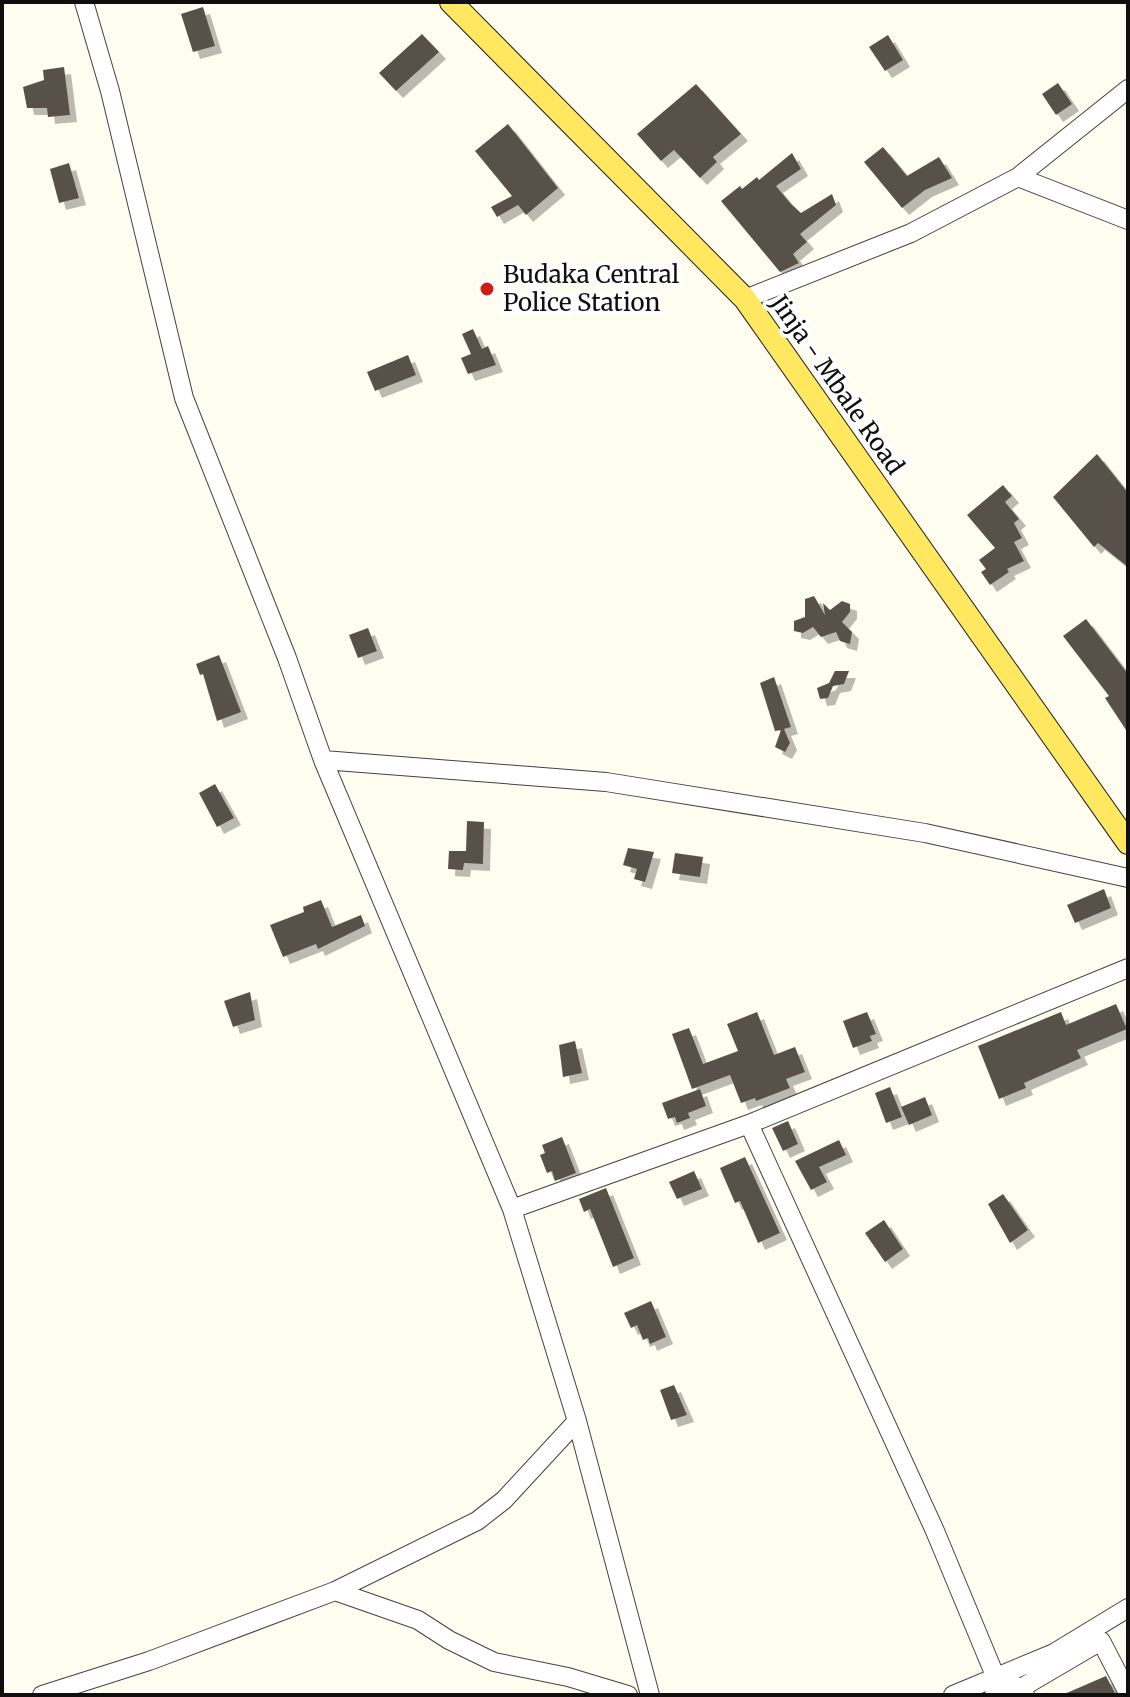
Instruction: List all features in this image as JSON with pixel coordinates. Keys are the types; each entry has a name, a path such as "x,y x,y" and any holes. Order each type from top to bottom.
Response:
{"main road":[{"name":"Jinja - Mbale Road","path":"451,2 745,299 1128,843"}],"street":[{"path":"84,2 110,91 184,398 323,760 512,1209 577,1421 650,1695"},
{"path":"745,299 911,233 1018,177 1128,89"},
{"path":"1018,177 1128,220"},
{"path":"323,760 606,782 925,833 1128,878"},
{"path":"512,1209 749,1124 1128,968"},
{"path":"749,1124 935,1531 995,1686"},
{"path":"42,1695 149,1661 335,1591 477,1521 504,1500 577,1421"},
{"path":"335,1591 418,1620 449,1640 494,1662 568,1677 628,1695"},
{"path":"953,1695 995,1686 1128,1608"},
{"path":"995,1686 1023,1691 1101,1641 1128,1693"}],"building":[{"path":"203,7 215,46 193,52 181,14"},
{"path":"422,34 439,52 396,91 379,73"},
{"path":"888,35 903,60 885,71 869,47"},
{"path":"64,67 70,115 48,117 47,108 27,108 23,87 44,80 43,70"},
{"path":"1058,83 1072,104 1056,115 1042,94"},
{"path":"696,84 741,134 713,157 717,162 700,178 674,150 661,161 637,134"},
{"path":"508,124 558,188 526,215 518,205 497,217 491,207 512,196 475,151"},
{"path":"883,147 907,176 939,157 952,178 925,190 902,208 864,162"},
{"path":"792,153 801,169 776,186 791,204 801,213 832,194 836,205 800,234 807,242 793,254 799,263 780,272 721,201 740,186 742,189 757,177 759,180"},
{"path":"69,163 79,198 59,203 50,169"},
{"path":"473,329 482,349 488,346 496,365 468,374 461,358 471,354 462,334"},
{"path":"408,355 416,375 375,391 367,372"},
{"path":"1097,454 1128,493 1128,567 1098,543 1094,547 1053,497"},
{"path":"1003,485 1012,496 1005,502 1019,519 1014,523 1022,538 1014,542 1024,561 1007,569 1009,572 990,585 981,572 986,569 979,560 995,548 967,515"},
{"path":"814,596 825,615 823,603 830,610 842,601 850,604 850,612 842,622 852,632 850,644 840,641 836,632 821,637 813,627 803,633 794,631 794,621 805,617 805,599"},
{"path":"1086,619 1128,674 1128,733 1105,698 1109,696 1063,636"},
{"path":"368,628 377,651 358,658 349,635"},
{"path":"219,655 241,712 217,721 203,674 200,675 196,664"},
{"path":"835,671 849,671 844,684 833,686 828,698 820,699 817,688 829,683"},
{"path":"774,677 791,727 784,729 790,743 785,752 775,747 781,730 775,731 760,683"},
{"path":"215,784 234,818 217,827 199,793"},
{"path":"467,821 484,822 483,864 464,863 463,870 448,869 449,851 466,851"},
{"path":"628,848 654,852 645,882 634,879 637,869 623,865"},
{"path":"675,853 703,857 700,877 672,873"},
{"path":"1104,889 1111,908 1075,923 1067,905"},
{"path":"321,900 332,927 361,915 365,926 318,949 316,944 283,957 270,925 304,912 303,907"},
{"path":"250,992 255,1020 233,1027 224,1001"},
{"path":"1116,1004 1127,1029 1077,1050 1081,1058 1024,1083 1026,1088 999,1099 978,1046 1061,1012 1066,1025"},
{"path":"757,1012 774,1055 795,1047 805,1072 786,1079 790,1088 756,1101 755,1098 741,1103 730,1075 692,1089 672,1034 689,1028 703,1064 738,1051 727,1024"},
{"path":"867,1012 876,1034 870,1036 872,1041 853,1048 843,1021"},
{"path":"575,1041 582,1073 563,1077 559,1045"},
{"path":"890,1087 902,1117 886,1123 875,1093"},
{"path":"700,1089 706,1106 688,1113 690,1118 677,1123 675,1117 668,1119 662,1103"},
{"path":"925,1097 932,1115 909,1125 901,1107"},
{"path":"788,1121 798,1144 783,1151 772,1128"},
{"path":"562,1137 576,1173 555,1181 552,1171 547,1173 540,1155 545,1153 542,1145"},
{"path":"839,1140 846,1155 819,1167 827,1182 811,1190 795,1161"},
{"path":"745,1157 780,1233 758,1243 740,1201 735,1203 720,1168"},
{"path":"694,1171 702,1189 677,1199 669,1182"},
{"path":"606,1188 634,1258 613,1267 590,1209 584,1212 579,1199"},
{"path":"1003,1194 1028,1230 1010,1243 988,1204"},
{"path":"884,1220 903,1249 885,1262 865,1233"},
{"path":"651,1301 666,1337 650,1344 648,1338 643,1340 637,1325 631,1328 624,1313"},
{"path":"674,1385 687,1415 671,1420 660,1390"},
{"path":"1106,1676 1116,1695 1062,1695"}],"place":[{"name":"Budaka Central Police Station","path":"487,289"}]}
